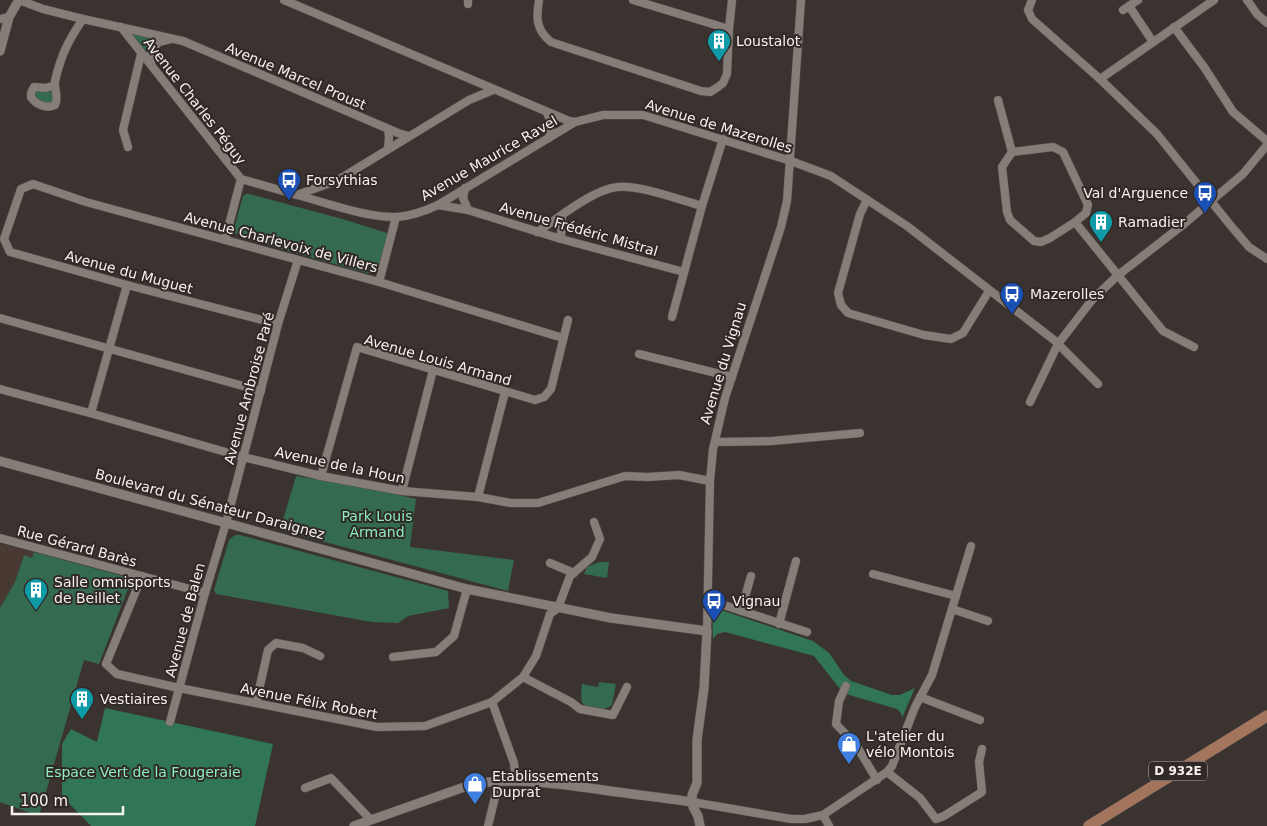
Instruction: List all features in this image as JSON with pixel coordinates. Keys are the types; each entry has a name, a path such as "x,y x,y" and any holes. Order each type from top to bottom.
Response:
{"main road":[{"name":"D 932E","path":"1089,826 1267,716"}],"street":[{"name":"Avenue Marcel Proust","path":"19,0 43,9 192,44 388,129 410,136"},
{"path":"0,51 5,18 19,0"},
{"path":"38,0 43,9"},
{"path":"284,0 547,113 575,122"},
{"path":"539,0 536,15 540,31 551,42 701,91 710,92 723,83 727,74 728,29 732,0"},
{"path":"633,0 728,29"},
{"name":"Avenue du Vignau","path":"692,802 692,795 697,783 697,740 704,688 710,481 715,442 720,415 781,228 787,201 801,0"},
{"path":"1032,0 1028,10 1032,19 1100,79 1157,134 1231,226 1250,247 1267,259"},
{"path":"1138,0 1126,8 1153,42"},
{"path":"1100,79 1214,0"},
{"path":"1248,0 1257,14 1267,23"},
{"path":"54,85 66,44 83,19"},
{"name":"Avenue Charles Péguy","path":"121,27 241,179 298,195"},
{"path":"1174,28 1204,67 1233,112 1267,141"},
{"path":"150,64 151,50 159,42 173,38"},
{"path":"128,148 123,130 141,54"},
{"path":"468,100 472,95 471,80"},
{"path":"298,195 338,180 468,100 493,90"},
{"path":"998,100 1012,152 1002,167 1007,212 1010,220 1034,241 1042,242 1086,214 1088,205 1063,152 1053,147 1012,152"},
{"path":"547,113 551,126 549,138"},
{"name":"Avenue de Mazerolles","path":"575,122 603,115 643,115 791,161 831,176 907,226 1058,344 1098,384"},
{"name":"Avenue Maurice Ravel","path":"298,195 374,215 396,217 419,213 438,205 575,122"},
{"path":"388,129 388,149"},
{"path":"672,317 702,206 723,139"},
{"path":"1030,402 1058,344 1092,300 1117,276 1243,174 1267,145"},
{"path":"225,240 241,179"},
{"name":"Avenue Charlevoix de Villers","path":"12,218 21,189 33,184 86,202 379,282 563,338"},
{"path":"537,232 599,191 618,186 637,188 702,206"},
{"path":"465,188 463,198 468,210"},
{"path":"867,200 860,214 838,293 841,305 848,313 924,335 950,339 963,333 989,291"},
{"name":"Avenue Frédéric Mistral","path":"438,205 468,210 561,239 684,272"},
{"path":"561,239 562,216"},
{"path":"379,282 396,217"},
{"name":"Avenue du Muguet","path":"12,218 4,239 10,252 127,285 278,324"},
{"path":"1075,222 1163,331 1194,347"},
{"name":"Avenue Ambroise Paré","path":"226,524 278,324 298,260"},
{"path":"91,413 127,285"},
{"path":"0,318 261,391"},
{"path":"563,338 568,320"},
{"name":"Avenue Louis Armand","path":"321,476 357,347 535,400 544,397 550,390 563,338"},
{"path":"639,354 732,376"},
{"path":"402,491 433,370"},
{"name":"Avenue de la Houn","path":"0,389 243,457 321,476 402,491 478,497 511,503 538,503 625,476 679,475 710,481"},
{"path":"478,497 505,392"},
{"path":"715,442 772,441 860,434"},
{"name":"Boulevard du Sénateur Daraignez","path":"0,460 226,524 467,589 611,618 707,631"},
{"path":"550,563 574,573 592,557 600,539 594,522"},
{"name":"Avenue de Balen","path":"170,722 226,524"},
{"name":"Rue Gérard Barès","path":"0,538 205,593"},
{"path":"354,826 470,785 496,781 550,783 692,802 791,819 805,819 823,815 877,780 892,766 920,697 932,675 971,546"},
{"path":"779,624 796,561"},
{"name":"Avenue Félix Robert","path":"142,576 106,664 117,674 382,728 425,726 492,702 522,677 536,656 550,614 558,608 570,576 574,573"},
{"path":"873,574 956,596"},
{"path":"741,611 751,576"},
{"path":"393,658 436,652 454,636 467,589"},
{"path":"708,600 806,632"},
{"path":"952,609 988,621"},
{"path":"256,703 268,650 276,643 303,648 320,656"},
{"path":"522,677 571,702 580,709 613,715 627,687"},
{"path":"846,686 839,701 836,724 856,746 877,780"},
{"path":"920,697 980,720"},
{"path":"492,702 514,763 516,781"},
{"path":"887,772 920,798 936,819 982,792 979,762 982,748"},
{"path":"305,788 331,778 371,820"},
{"path":"488,826 496,792 496,781"},
{"path":"692,802 700,826"},
{"path":"823,815 829,826"}],"shaded area":[{"path":"0,543 34,552 32,558 24,555 15,582 0,608"}],"green space":[{"path":"130,32 154,38 154,40 144,52"},
{"path":"52,88 55,100 50,105 37,101 32,95 33,91"},
{"path":"246,194 346,220 387,233 389,235 381,263 375,272 367,273 245,239 235,233 235,225 243,196"},
{"name":"Park Louis Armand","path":"296,476 369,488 416,499 410,547 514,560 508,591 280,530"},
{"path":"235,535 448,591 449,608 408,616 398,623 372,622 216,594 214,590 229,540"},
{"path":"34,552 130,578 133,583 132,590 128,589 99,664 84,660 39,816 0,802 0,608 15,582 24,555 32,558"},
{"path":"599,562 609,562 607,578 584,574 587,567"},
{"path":"712,607 813,641 829,653 844,675 851,681 892,695 900,695 915,688 902,718 901,713 897,709 846,694 814,656 725,632 717,634 713,639"},
{"path":"599,682 616,684 612,705 597,710 582,703 581,696 582,684 598,687"},
{"name":"Espace Vert de la Fougeraie","path":"105,708 273,744 255,826 91,826 62,796 62,744 71,729 97,742"}],"place":[{"name":"Loustalot","path":"719,62"},
{"name":"Forsythias","path":"289,201"},
{"name":"Val d'Arguence","path":"1205,214"},
{"name":"Ramadier","path":"1101,243"},
{"name":"Mazerolles","path":"1012,315"},
{"name":"Salle omnisports de Beillet","path":"36,611"},
{"name":"Vignau","path":"714,622"},
{"name":"Vestiaires","path":"82,720"},
{"name":"L'atelier du vélo Montois","path":"849,765"},
{"name":"Etablissements Duprat","path":"475,805"}]}
